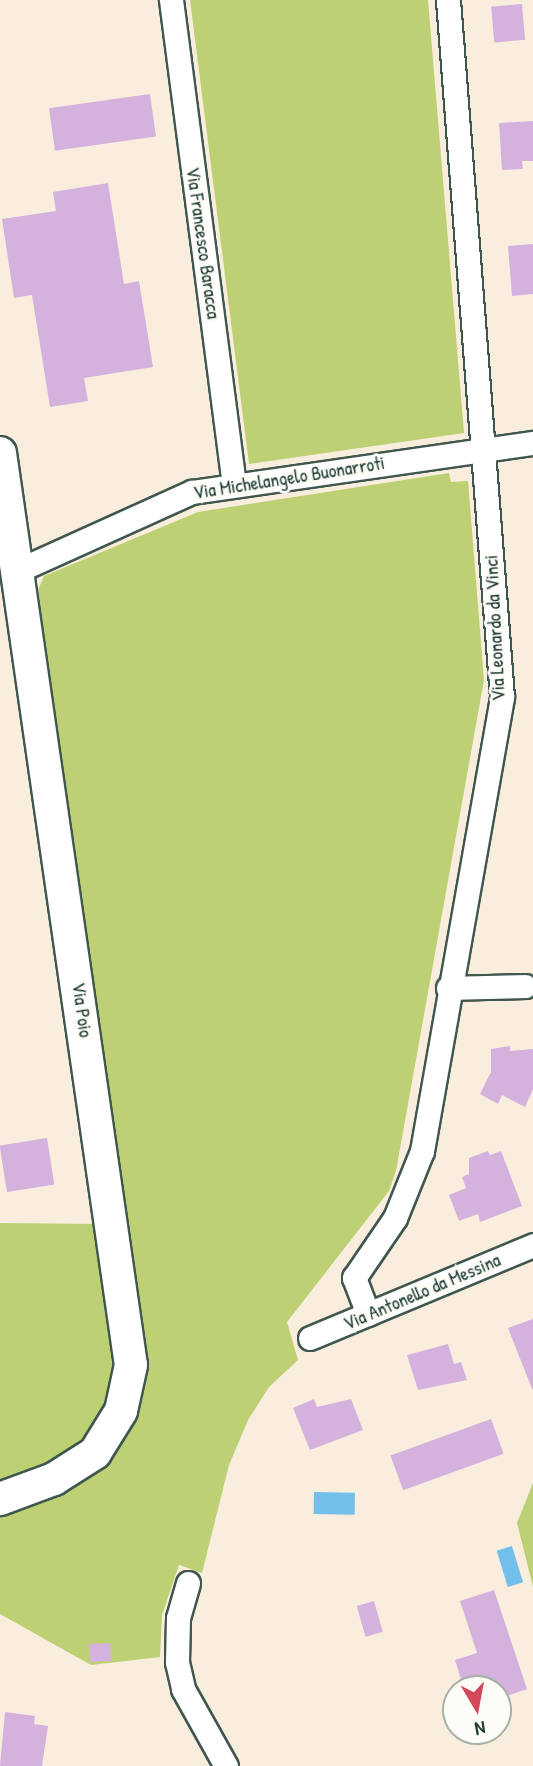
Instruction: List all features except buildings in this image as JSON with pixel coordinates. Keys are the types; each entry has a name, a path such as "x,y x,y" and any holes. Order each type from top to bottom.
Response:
{"street":[{"name":"Via Francesco Baracca","path":"172,0 234,485"},
{"name":"Via Leonardo da Vinci","path":"368,1314 354,1278 395,1218 422,1151 448,988 502,697 448,0"},
{"name":"Via Michelangelo Buonarroti","path":"19,570 192,492 533,443"},
{"name":"Via Poio","path":"0,453 19,570 131,1365 121,1411 95,1453 54,1479 0,1499"},
{"path":"448,988 525,986"},
{"name":"Via Antonello da Messina","path":"310,1338 533,1245"},
{"path":"188,1583 178,1618 177,1662 183,1689 226,1766"}],"green space":[{"path":"190,0 428,0 464,433 249,464"},
{"path":"449,473 451,482 468,481 484,680 396,1171 389,1191 287,1322 298,1360 269,1387 248,1420 229,1465 202,1573 179,1565 162,1615 160,1657 91,1665 0,1614 0,1514 64,1491 103,1462 132,1420 145,1368 38,590 44,576 198,512"},
{"path":"0,1223 100,1224 119,1349 110,1397 100,1423 85,1444 70,1456 0,1483"},
{"path":"533,1483 533,1587 517,1523"}],"water":[{"path":"314,1492 355,1493 355,1515 314,1514"},
{"path":"512,1546 523,1582 508,1587 497,1551"}]}
